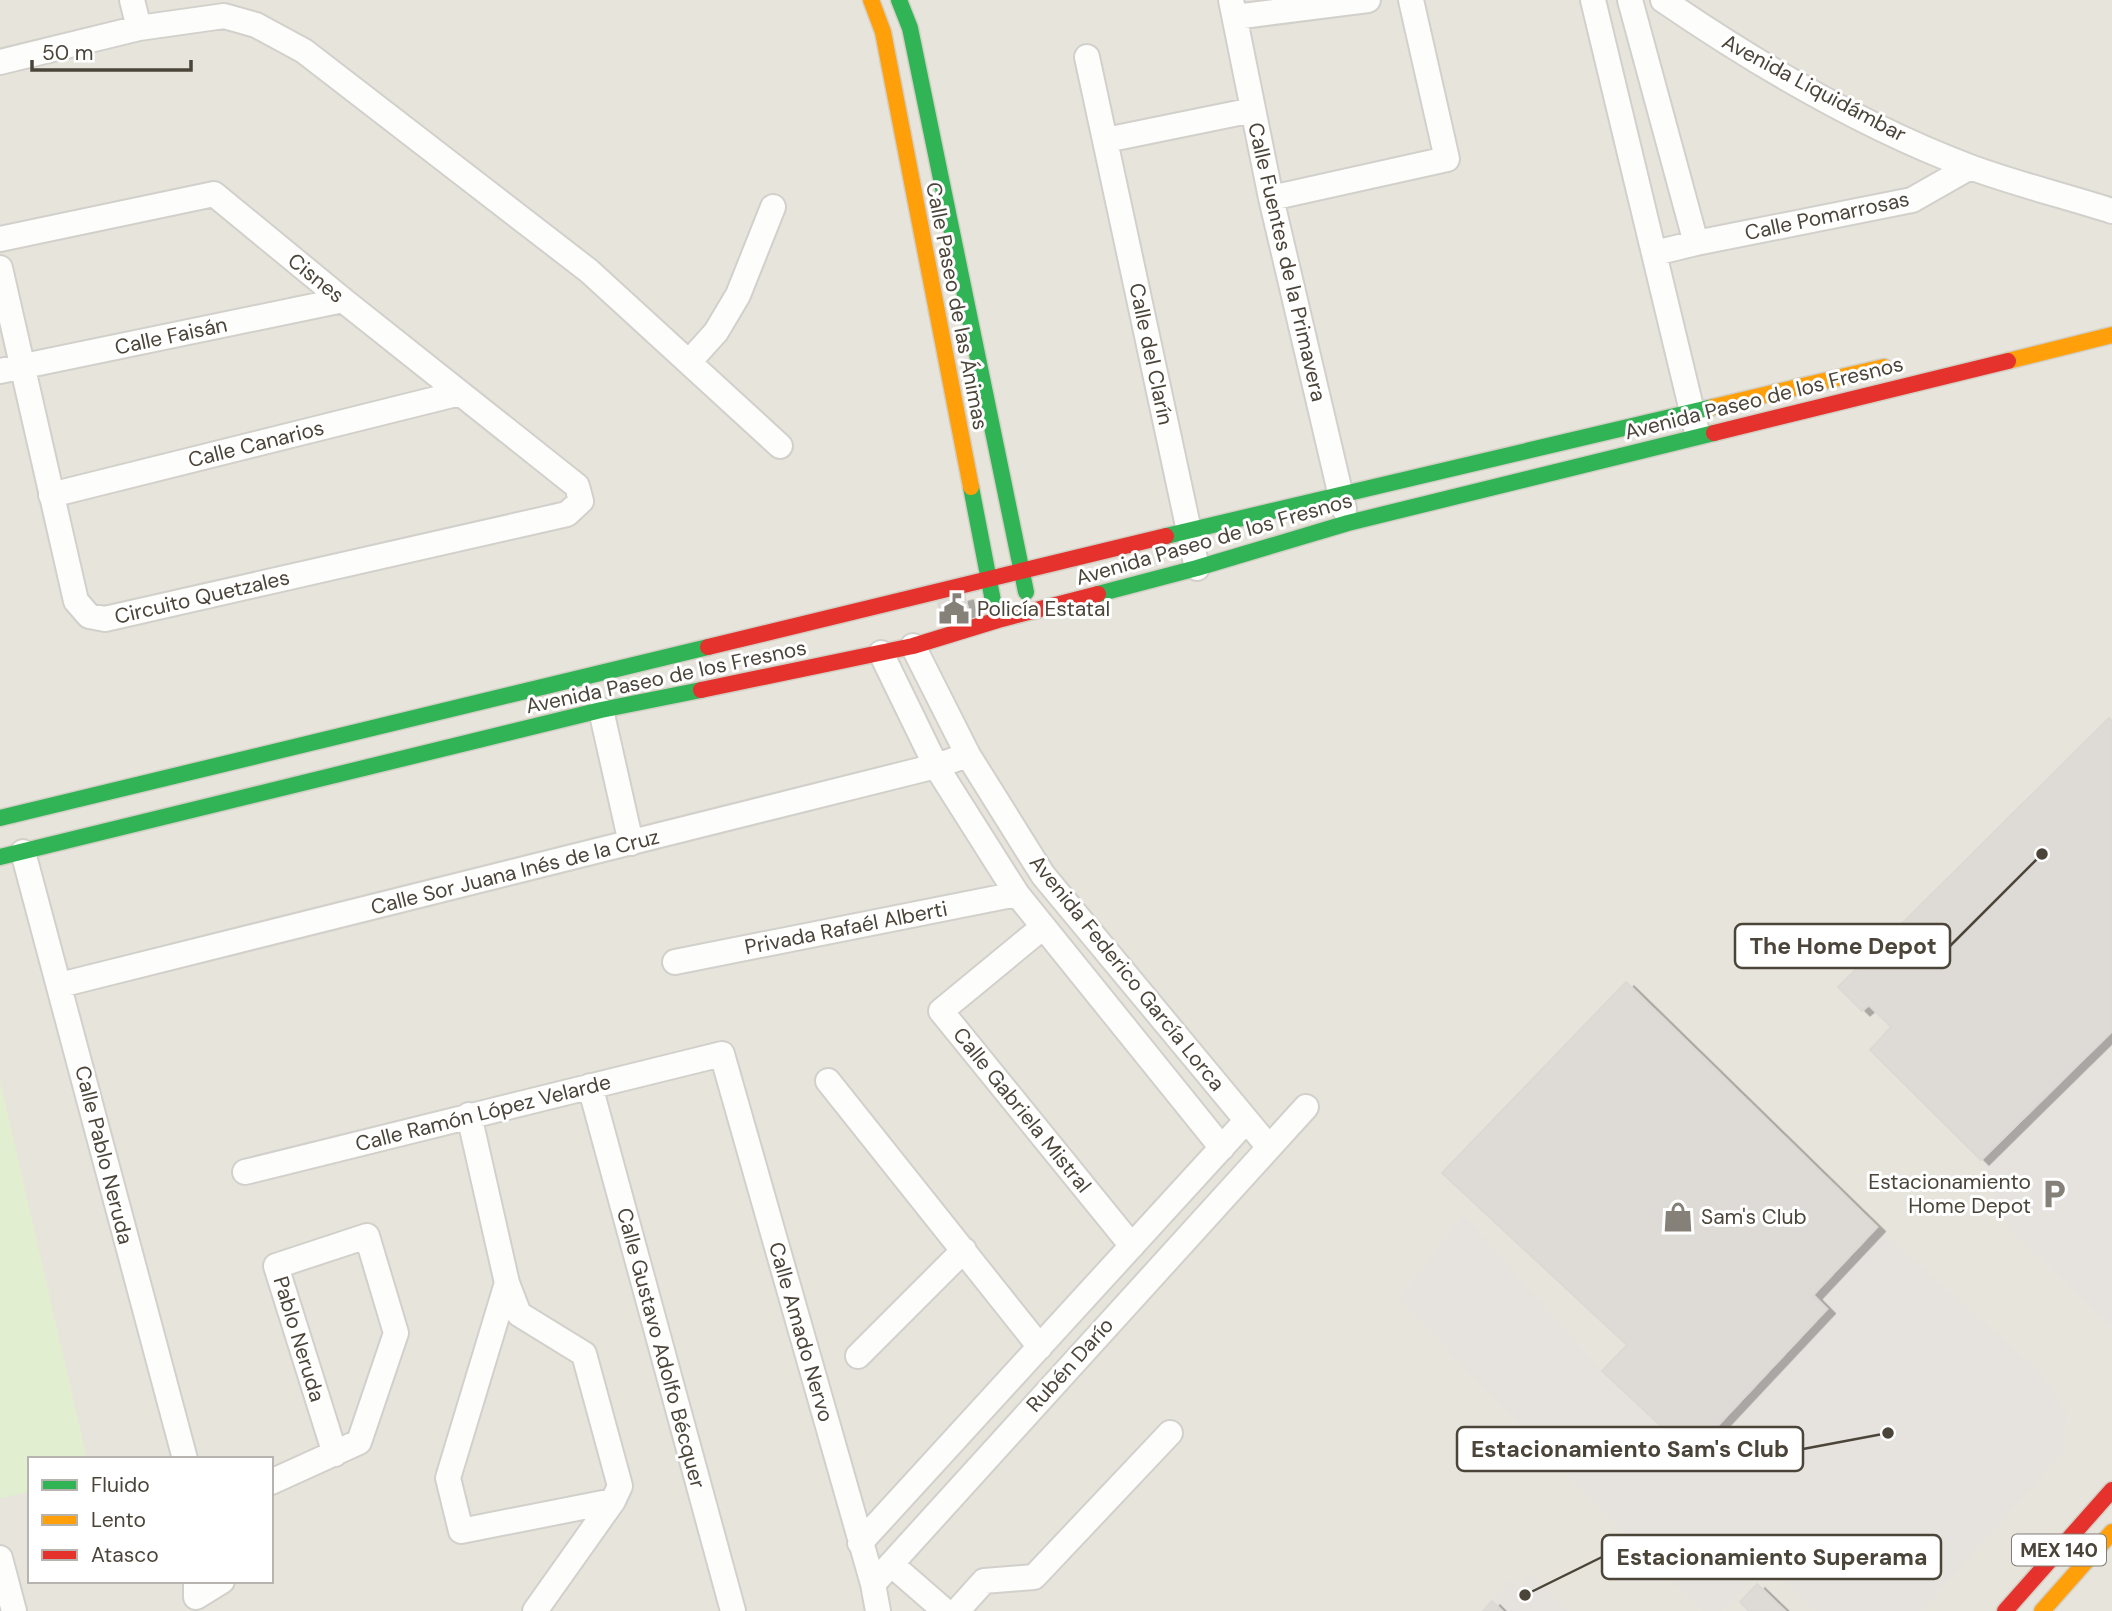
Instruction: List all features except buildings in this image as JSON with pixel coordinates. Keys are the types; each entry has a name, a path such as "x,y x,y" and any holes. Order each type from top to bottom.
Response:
{"main road":[{"name":"Calle Paseo de las Ánimas","path":"871,0 883,32 988,580 998,620"},
{"name":"Calle Paseo de las Ánimas","path":"899,0 910,29 1030,612"},
{"name":"Avenida Paseo de los Fresnos","path":"12,854 601,710 646,682 881,653 913,646 998,620 1197,568 1348,523 2112,335"},
{"name":"Avenida Paseo de los Fresnos","path":"0,818 646,682 1021,570 1896,364"},
{"name":"MEX 140","path":"2005,1611 2112,1490"},
{"path":"2042,1611 2112,1532"}],"street":[{"path":"132,0 139,28"},
{"path":"1238,6 1368,0"},
{"path":"1271,198 1447,159 1412,0"},
{"path":"1593,0 1698,435"},
{"path":"1630,0 1696,243"},
{"name":"Avenida Liquidámbar","path":"1663,0 1768,68 1873,124 1970,167"},
{"name":"Calle Fuentes de la Primavera","path":"1238,6 1253,110 1271,198 1348,523"},
{"path":"0,62 139,28 224,16 257,25 304,51 589,271 780,446"},
{"name":"Calle del Clarín","path":"1087,57 1197,568"},
{"path":"1105,140 1253,110"},
{"path":"1970,167 2112,211"},
{"name":"Calle Pomarrosas","path":"1655,253 1912,200 1970,167"},
{"name":"Cisnes","path":"0,239 214,194 577,486 581,501"},
{"path":"689,362 716,331 738,295 773,207"},
{"name":"Circuito Quetzales","path":"0,268 11,369 51,495 76,601 89,616 105,619 567,514 581,501"},
{"name":"Calle Faisán","path":"11,369 343,300"},
{"name":"Calle Canarios","path":"51,495 460,393"},
{"name":"Avenida Federico García Lorca","path":"913,646 968,754 1043,875 1268,1146"},
{"name":"Avenida Federico García Lorca","path":"881,653 936,766 1017,894 1222,1148"},
{"path":"601,710 631,844"},
{"name":"Calle Sor Juana Inés de la Cruz","path":"60,985 631,844 936,766 968,754"},
{"name":"Calle Pablo Neruda","path":"12,854 60,985 138,1287 185,1457"},
{"name":"Privada Rafaél Alberti","path":"675,962 1017,894"},
{"name":"Calle Gabriela Mistral","path":"1043,927 942,1010 1132,1246"},
{"name":"Calle Ramón López Velarde","path":"245,1172 722,1054"},
{"name":"Calle Amado Nervo","path":"722,1054 873,1584 878,1611"},
{"path":"828,1081 1040,1347"},
{"name":"Calle Gustavo Adolfo Bécquer","path":"590,1086 733,1611"},
{"name":"Rubén Darío","path":"873,1584 1306,1107"},
{"path":"469,1115 507,1283 519,1314 584,1354 620,1486 613,1501 536,1611"},
{"name":"Rubén Darío","path":"860,1543 1246,1121"},
{"name":"Pablo Neruda","path":"273,1481 335,1454 359,1442 396,1333 367,1237 276,1266 335,1454"},
{"path":"858,1356 964,1250"},
{"path":"507,1283 448,1478 461,1531 613,1501"},
{"path":"957,1611 984,1581 1034,1577 1170,1433"},
{"path":"0,1558 14,1611"},
{"path":"891,1564 945,1611"},
{"path":"196,1583 196,1597 219,1583"}],"shaded area":[{"path":"0,0 2112,0 2112,1611 0,1611"},
{"name":"Estacionamiento Home Depot","path":"2112,1031 2112,1329 2009,1228 1981,1160"},
{"path":"1463,1215 1602,1371 1691,1454 1827,1309 1813,1295 1877,1227 2040,1372 2067,1413 2063,1453 1921,1611 1815,1611 1768,1565 1722,1611 1702,1611 1399,1299"},
{"path":"1531,1574 1569,1611 1502,1611 1492,1601 1510,1579 1518,1588"}],"green space":[{"path":"0,1080 87,1457 28,1457 28,1492 0,1498"}],"traffic: fast":[{"path":"899,0 910,28 1026,592"},
{"path":"1166,536 1713,407"},
{"path":"1098,594 1348,523 1714,433"},
{"path":"971,487 993,601"},
{"path":"0,818 708,647"},
{"path":"0,857 601,710 701,690"}],"traffic: slow":[{"path":"871,0 883,32 971,487"},
{"path":"2008,361 2112,335"},
{"path":"1713,407 1884,367"},
{"path":"2042,1611 2112,1532"}],"traffic: jam":[{"path":"1714,433 2008,361"},
{"path":"708,647 1166,536"},
{"path":"701,690 913,646 1098,594"},
{"path":"2005,1611 2112,1490"}],"place":[{"name":"Policía Estatal","path":"954,609"},
{"name":"The Home Depot","path":"2042,854"},
{"name":"Estacionamiento Home Depot","path":"2054,1194"},
{"name":"Sam's Club","path":"1678,1217"},
{"name":"Estacionamiento Sam's Club","path":"1888,1433"},
{"name":"Estacionamiento Superama","path":"1525,1595"}]}
